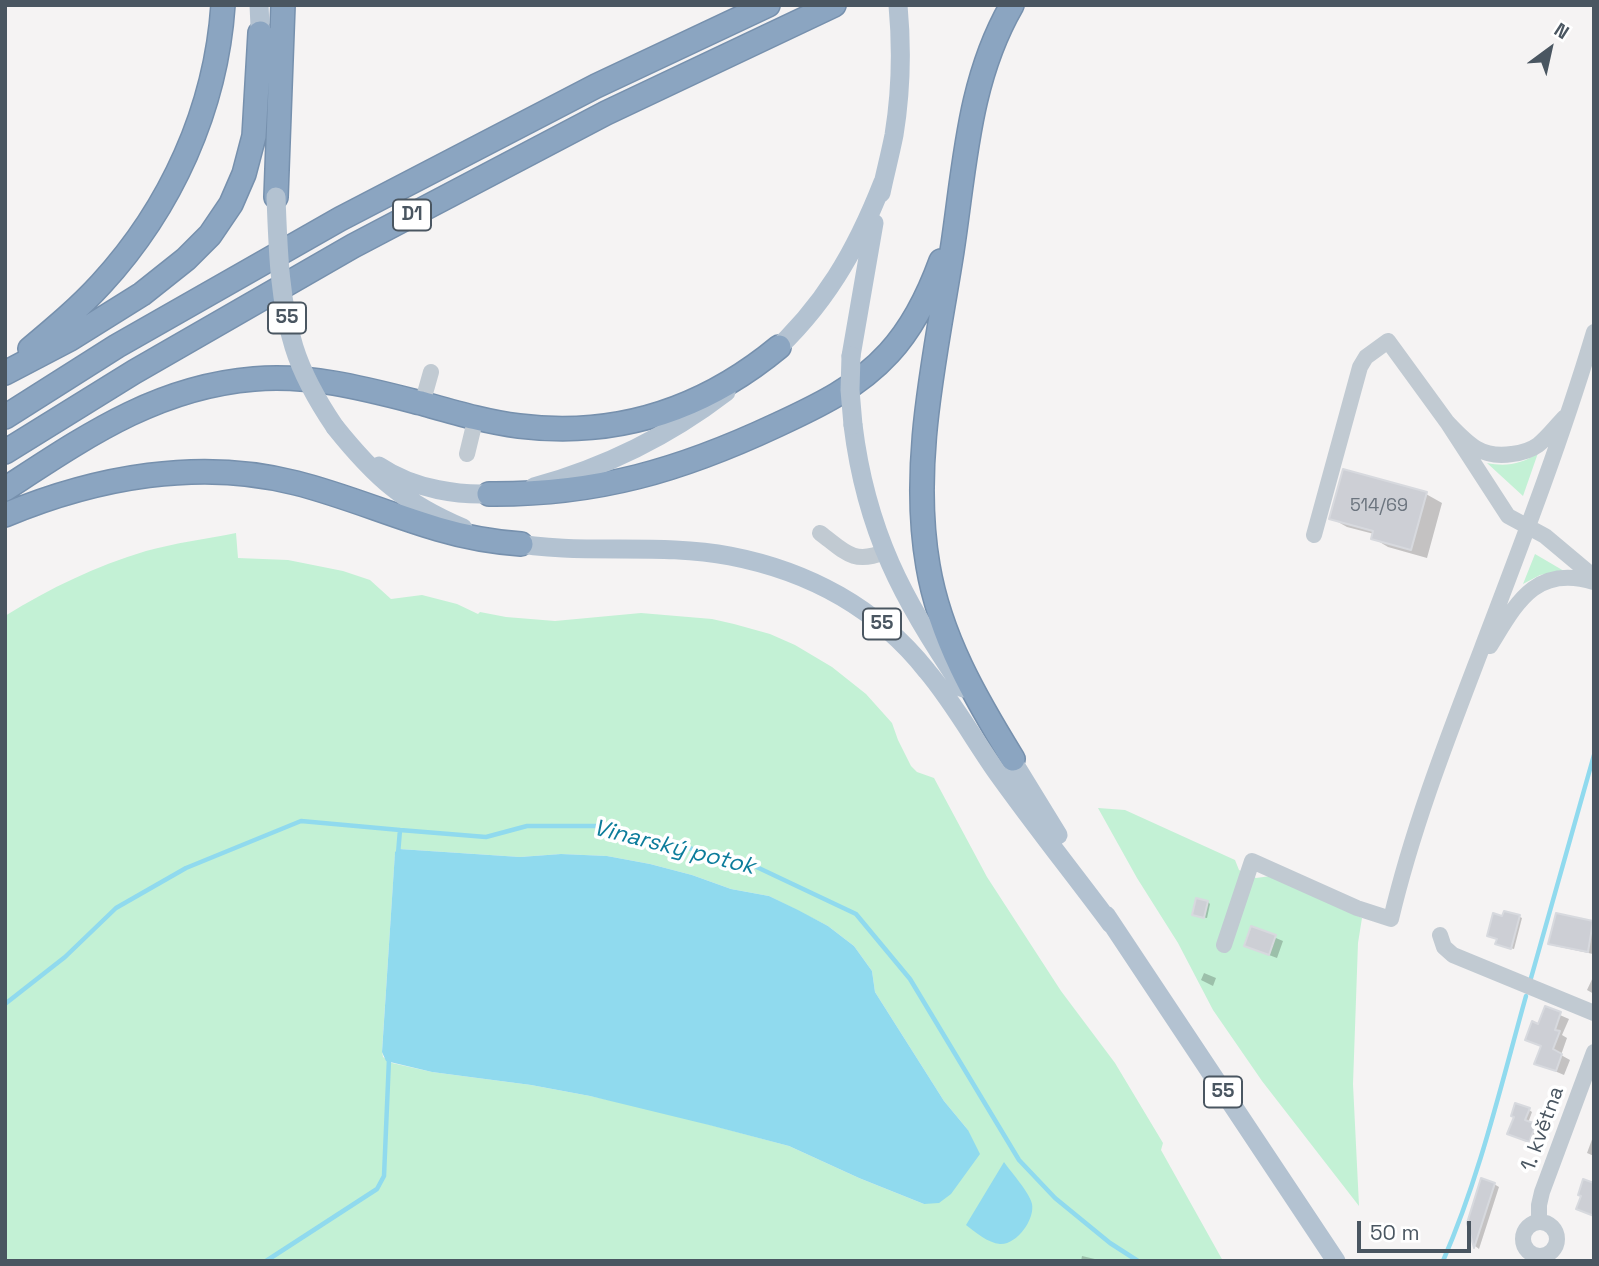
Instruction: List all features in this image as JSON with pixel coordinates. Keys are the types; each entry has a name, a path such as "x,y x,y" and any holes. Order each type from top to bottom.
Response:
{"highway":[{"path":"5,371 100,285 153,216 182,163 204,106 218,46 223,5"},
{"path":"276,197 282,5"},
{"name":"D1","path":"5,417 117,346 340,219 596,86 768,5"},
{"name":"D1","path":"5,452 135,372 354,246 606,113 834,5"},
{"path":"489,494 571,490 650,475 762,432 853,385 880,362 903,336 929,292 942,256 961,177 977,90 998,32 1012,5"},
{"path":"5,371 70,339 142,294 186,259 210,235 231,204 244,174 254,136 260,33"},
{"path":"961,177 926,414 924,536 934,593 950,642 977,699 1013,759"},
{"path":"5,489 120,418 168,398 211,385 255,379 306,379 367,389 517,426 560,429 614,425 700,399 747,372 779,346"},
{"path":"5,515 68,493 131,478 191,472 234,472 297,483 466,537 522,544"}],"main road":[{"name":"55","path":"259,5 280,268 288,326 310,387 335,427 368,466 402,496 431,514 499,540 560,548 683,551 726,555 792,572 845,598 886,627 928,671 996,771 1111,924"},
{"name":"55","path":"898,5 901,54 898,107 864,274 851,356 850,390 863,485 884,552 925,631 1013,759 1111,924 1336,1261"},
{"name":"55","path":"335,427 373,462 400,478 433,488 489,494 546,484 649,441 710,404 757,367 808,316 840,272 859,238 883,182"}],"street":[{"path":"1224,946 1252,861 1357,908 1391,919 1425,802 1452,724 1529,526 1594,332"},
{"path":"1314,535 1360,367 1366,357 1388,341 1447,422 1508,516 1529,526 1558,546 1594,577"},
{"path":"422,404 431,372"},
{"path":"1447,422 1462,439 1480,452 1499,456 1522,452 1538,445 1568,414"},
{"path":"467,454 476,417"},
{"path":"820,533 845,552 858,558 872,557 884,552"},
{"path":"1472,675 1526,593 1542,583 1561,579 1578,578 1594,582"},
{"path":"1440,936 1444,947 1453,955 1594,1013"},
{"name":"1. května","path":"1539,1222 1540,1198 1594,1052"}],"green space":[{"path":"1538,453 1523,496 1487,463 1514,464"},
{"path":"236,533 238,558 288,560 343,571 370,580 391,599 422,595 457,604 478,614 480,612 555,621 641,613 712,619 770,634 832,667 866,694 892,723 911,766 917,772 934,778 987,877 1061,991 1115,1063 1163,1143 1161,1150 1223,1261 5,1261 5,616 56,587 127,557 157,548","holes":["399,849 520,857 561,854 607,856 692,875 731,889 769,896 828,926 854,946 872,971 875,992 944,1101 968,1130 924,1204 789,1146 647,1108 531,1085 432,1072 392,1063 383,1057 395,853"]},
{"path":"1535,554 1564,571 1540,575 1523,584"},
{"path":"1098,808 1125,810 1235,860 1239,870 1256,878 1271,876 1362,918 1358,943 1353,1084 1359,1206 1262,1081 1213,1010 1178,943 1137,878"}],"water":[{"path":"399,849 520,857 561,854 607,856 650,864 731,889 769,896 798,910 828,926 854,946 872,971 875,992 944,1101 968,1130 980,1154 951,1194 939,1203 924,1204 789,1146 590,1096 432,1072 386,1061 382,1052 395,852"},
{"path":"1004,1162 1028,1194 1032,1210 1024,1230 1013,1240 1000,1244 986,1239 966,1225"}],"building":[{"path":"1343,469 1427,492 1411,550 1371,539 1373,531 1329,519"},
{"path":"1196,898 1208,901 1204,918 1192,915"},
{"path":"1504,911 1520,915 1511,949 1495,944 1497,939 1487,936 1493,913 1502,916"},
{"path":"1556,913 1593,921 1588,952 1548,944"},
{"path":"1251,926 1276,935 1269,955 1244,946"},
{"path":"1545,1006 1561,1012 1555,1030 1560,1031 1553,1049 1562,1054 1556,1071 1534,1064 1541,1046 1525,1040 1532,1021 1538,1024"},
{"path":"1515,1103 1530,1108 1525,1120 1536,1124 1529,1142 1507,1134 1514,1117 1511,1116"},
{"path":"1481,1178 1495,1183 1474,1248 1467,1223"},
{"path":"1583,1179 1594,1183 1594,1216 1576,1209"}],"waterway":[{"path":"1531,978 1594,755"},
{"path":"5,1004 65,957 116,908 186,868 301,821 400,830"},
{"name":"Vinarský potok","path":"398,854 400,830 486,837 527,826 598,826 746,862 856,914 910,979 1019,1160 1055,1198 1110,1243 1138,1261"},
{"path":"1443,1261 1479,1163 1526,996"},
{"name":"Vinarský potok","path":"266,1261 377,1189 384,1176 389,1059"}]}
